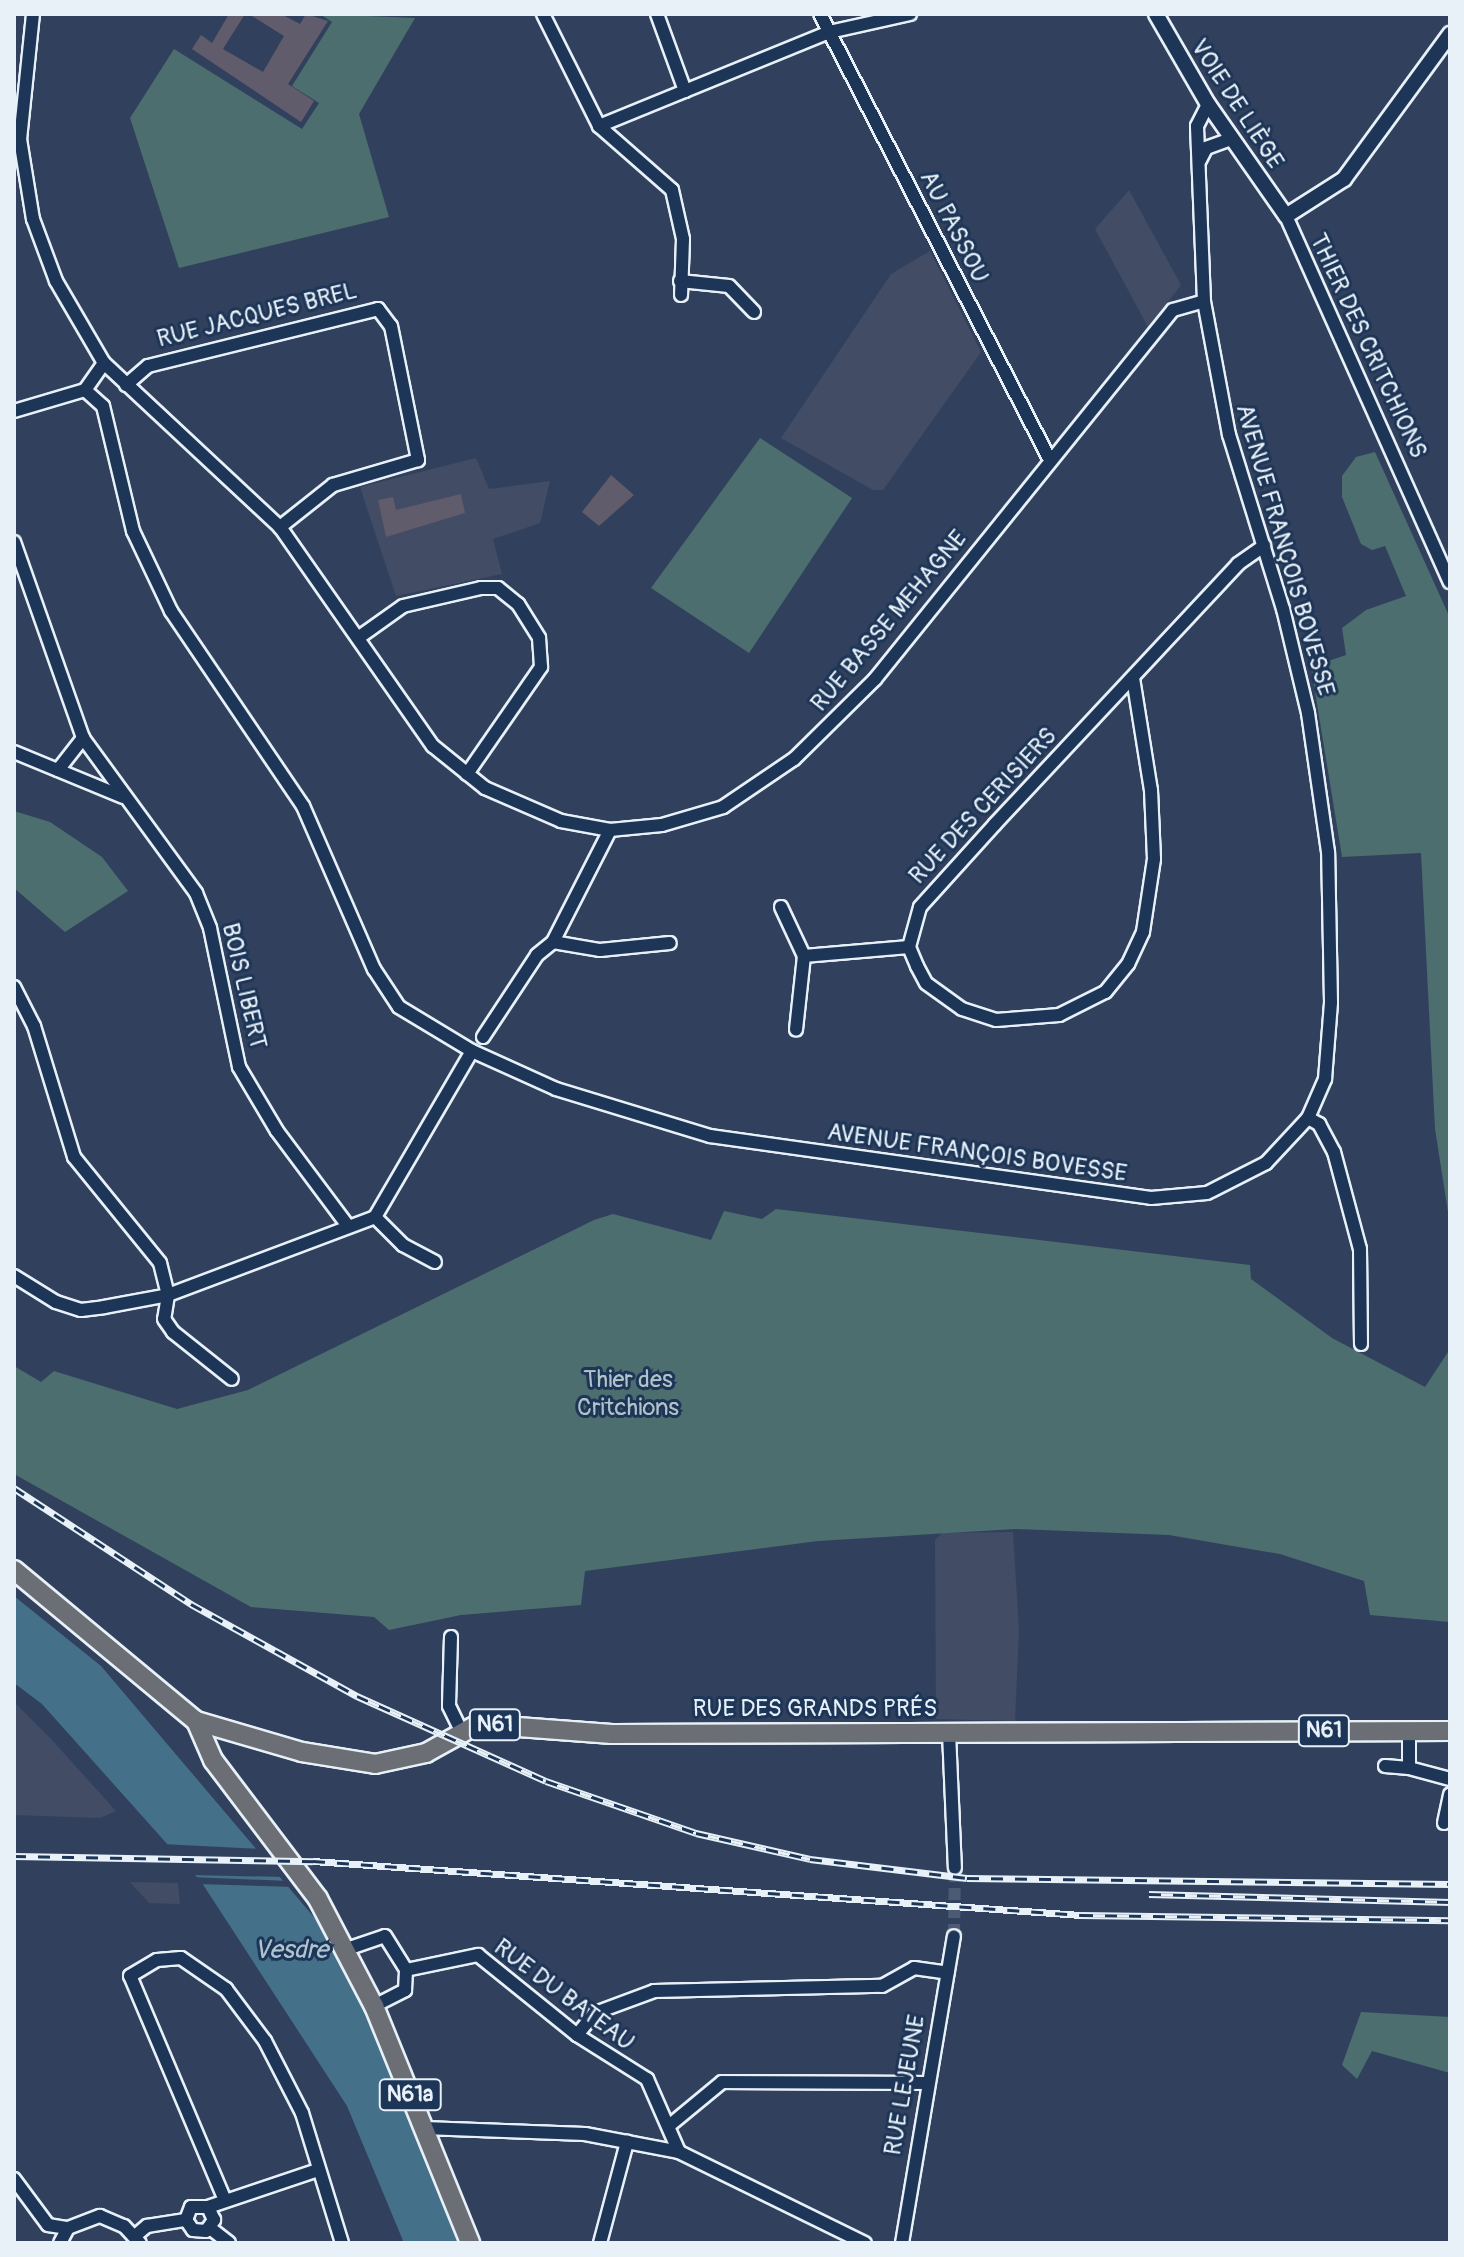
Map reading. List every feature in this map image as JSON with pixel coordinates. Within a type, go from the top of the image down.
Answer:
[{"type":"main road","name":"N61","points":[[14,1570],[196,1721]]},
{"type":"main road","name":"RUE DES GRANDS PRÉS","points":[[196,1721],[229,1733],[375,1764],[426,1753],[478,1724],[612,1734],[1450,1731]]},
{"type":"main road","points":[[196,1721],[213,1760]]},
{"type":"main road","points":[[213,1760],[217,1744],[229,1733]]},
{"type":"main road","name":"N61a","points":[[213,1760],[282,1848],[374,2006],[470,2243]]},
{"type":"street","name":"RUE BASSE MEHAGNE","points":[[33,14],[20,139],[33,219],[56,281],[104,363],[280,527],[433,746],[467,774],[521,808],[610,830],[662,825],[723,807],[794,759],[875,679],[1173,310],[1204,301]]},
{"type":"street","points":[[543,14],[599,126],[672,190],[683,239],[680,288],[729,286],[754,312]]},
{"type":"street","points":[[657,14],[685,91]]},
{"type":"street","name":"AU PASSOU","points":[[820,14],[1050,460]]},
{"type":"street","points":[[599,126],[829,32],[910,14]]},
{"type":"street","name":"VOIE DE LIÈGE","points":[[1156,14],[1208,104],[1286,216]]},
{"type":"street","points":[[1286,216],[1344,179],[1450,34]]},
{"type":"street","name":"AVENUE FRANÇOIS BOVESSE","points":[[85,390],[103,406],[133,531],[171,611],[303,806],[384,989],[399,1007],[472,1051],[556,1089],[710,1136],[1151,1198],[1192,1196],[1234,1183],[1266,1163],[1308,1118],[1325,1079],[1329,1045],[1328,852],[1308,713],[1264,546],[1219,395],[1204,301],[1197,126],[1208,104]]},
{"type":"street","points":[[1200,161],[1206,148],[1231,139]]},
{"type":"street","name":"THIER DES CRITCHIONS","points":[[1286,216],[1450,582]]},
{"type":"street","name":"RUE JACQUES BREL","points":[[126,385],[148,366],[378,309],[391,326],[418,460],[333,485],[280,527]]},
{"type":"street","points":[[14,411],[85,390],[104,363]]},
{"type":"street","name":"BOIS LIBERT","points":[[14,542],[83,738],[123,797],[196,893],[210,928],[239,1067],[277,1131],[348,1226]]},
{"type":"street","name":"RUE DES CERISIERS","points":[[909,947],[920,907],[1238,564],[1264,546]]},
{"type":"street","points":[[358,638],[403,606],[481,588],[498,588],[518,604],[539,638],[541,667],[467,774]]},
{"type":"street","points":[[804,956],[909,947],[926,983],[942,998],[996,1020],[1059,1015],[1105,992],[1133,953],[1152,896],[1151,790],[1133,678]]},
{"type":"street","points":[[58,770],[83,738]]},
{"type":"street","points":[[14,752],[123,797]]},
{"type":"street","points":[[483,1037],[537,955],[553,942],[610,830]]},
{"type":"street","points":[[781,907],[804,956],[796,1030]]},
{"type":"street","points":[[553,942],[600,950],[670,943]]},
{"type":"street","points":[[14,987],[34,1026],[74,1157],[160,1263],[168,1295],[164,1319],[173,1332],[232,1379]]},
{"type":"street","points":[[14,1276],[81,1310],[168,1295],[375,1217],[472,1051]]},
{"type":"street","points":[[1308,1118],[1319,1124],[1334,1152],[1360,1249],[1361,1344]]},
{"type":"street","points":[[375,1217],[403,1245],[435,1262]]},
{"type":"street","points":[[451,1637],[449,1706],[461,1731]]},
{"type":"street","points":[[1409,1731],[1409,1768]]},
{"type":"street","points":[[949,1733],[955,1868]]},
{"type":"street","points":[[1385,1766],[1409,1768],[1450,1779]]},
{"type":"street","points":[[1444,1823],[1450,1795]]},
{"type":"street","points":[[344,1950],[385,1936],[406,1970],[405,1990],[374,2006]]},
{"type":"street","name":"RUE LEJEUNE","points":[[902,2243],[926,2083],[954,1936]]},
{"type":"street","name":"RUE DU BATEAU","points":[[406,1970],[478,1955],[577,2035],[647,2079],[670,2125]]},
{"type":"street","points":[[224,2198],[130,1976],[157,1960],[181,1958],[226,1989],[265,2041],[302,2113],[342,2243]]},
{"type":"street","points":[[577,2035],[595,2013],[654,1991],[882,1986],[914,1968],[948,1973]]},
{"type":"street","points":[[679,2152],[670,2125],[722,2082],[926,2083]]},
{"type":"street","points":[[424,2128],[448,2124],[627,2142],[679,2152],[865,2243]]},
{"type":"street","points":[[600,2243],[627,2142]]},
{"type":"street","points":[[186,2220],[191,2207],[208,2207],[224,2198],[318,2170]]},
{"type":"street","points":[[14,2179],[48,2225],[68,2228],[100,2216],[137,2239],[147,2226],[186,2220]]},
{"type":"street","points":[[208,2207],[210,2228],[229,2243]]},
{"type":"street","points":[[186,2220],[197,2232],[210,2228]]},
{"type":"street","points":[[60,2243],[68,2228]]},
{"type":"shaded area","points":[[1129,190],[1181,285],[1148,327],[1095,229]]},
{"type":"shaded area","points":[[930,251],[981,352],[883,490],[873,490],[781,438],[891,274]]},
{"type":"shaded area","points":[[476,458],[489,489],[550,481],[540,523],[493,539],[502,574],[396,596],[360,487]]},
{"type":"shaded area","points":[[1013,1532],[1019,1630],[1015,1721],[936,1719],[935,1540],[942,1533]]},
{"type":"shaded area","points":[[14,1702],[116,1811],[100,1818],[14,1815]]},
{"type":"shaded area","points":[[130,1882],[178,1883],[180,1904],[149,1903]]},
{"type":"green space","points":[[320,14],[415,18],[359,114],[389,217],[179,268],[130,118],[174,49],[302,129],[319,103],[292,86],[332,22]]},
{"type":"green space","points":[[760,438],[852,498],[749,653],[651,588]]},
{"type":"green space","points":[[1375,452],[1450,618],[1450,1225],[1435,1129],[1421,853],[1342,857],[1311,667],[1346,655],[1342,628],[1366,610],[1406,596],[1385,546],[1372,550],[1361,544],[1342,497],[1342,476],[1356,457]]},
{"type":"green space","points":[[14,811],[50,822],[102,857],[128,891],[65,932],[14,888]]},
{"type":"green space","name":"Thier des Critchions","points":[[776,1209],[1250,1265],[1251,1279],[1332,1338],[1425,1387],[1450,1349],[1450,1622],[1370,1615],[1364,1581],[1280,1554],[1169,1535],[1015,1529],[818,1541],[585,1571],[581,1605],[461,1615],[389,1630],[374,1617],[251,1607],[14,1474],[14,1366],[41,1382],[54,1371],[177,1409],[248,1390],[594,1220],[613,1214],[711,1240],[724,1211],[762,1219]]},
{"type":"green space","points":[[1361,2012],[1450,2017],[1450,2073],[1372,2051],[1357,2079],[1342,2065]]},
{"type":"water","name":"Vesdre","points":[[14,1596],[101,1666],[318,1922],[373,2027],[458,2243],[404,2243],[347,2106],[202,1883],[42,1704],[14,1683]]},
{"type":"pier","points":[[162,1844],[263,1849],[286,1877],[189,1875]]},
{"type":"pier","points":[[191,1877],[289,1881],[294,1887],[197,1884]]},
{"type":"building","points":[[229,14],[245,14],[223,49],[263,72],[284,36],[249,14],[281,14],[300,24],[306,14],[328,21],[288,84],[314,101],[301,122],[192,49],[201,35],[212,43]]},
{"type":"building","points":[[611,475],[634,495],[599,526],[582,512]]},
{"type":"building","points":[[461,494],[465,513],[386,537],[378,500],[393,497],[396,510]]},
{"type":"tunnel","points":[[954,1936],[955,1868]]},
{"type":"railway","points":[[14,1488],[191,1604],[357,1696],[546,1781],[696,1833],[810,1859],[967,1878],[1450,1884]]},
{"type":"railway","points":[[14,1856],[313,1861],[1081,1915],[1450,1920]]},
{"type":"railway","points":[[1149,1894],[1450,1902]]}]
